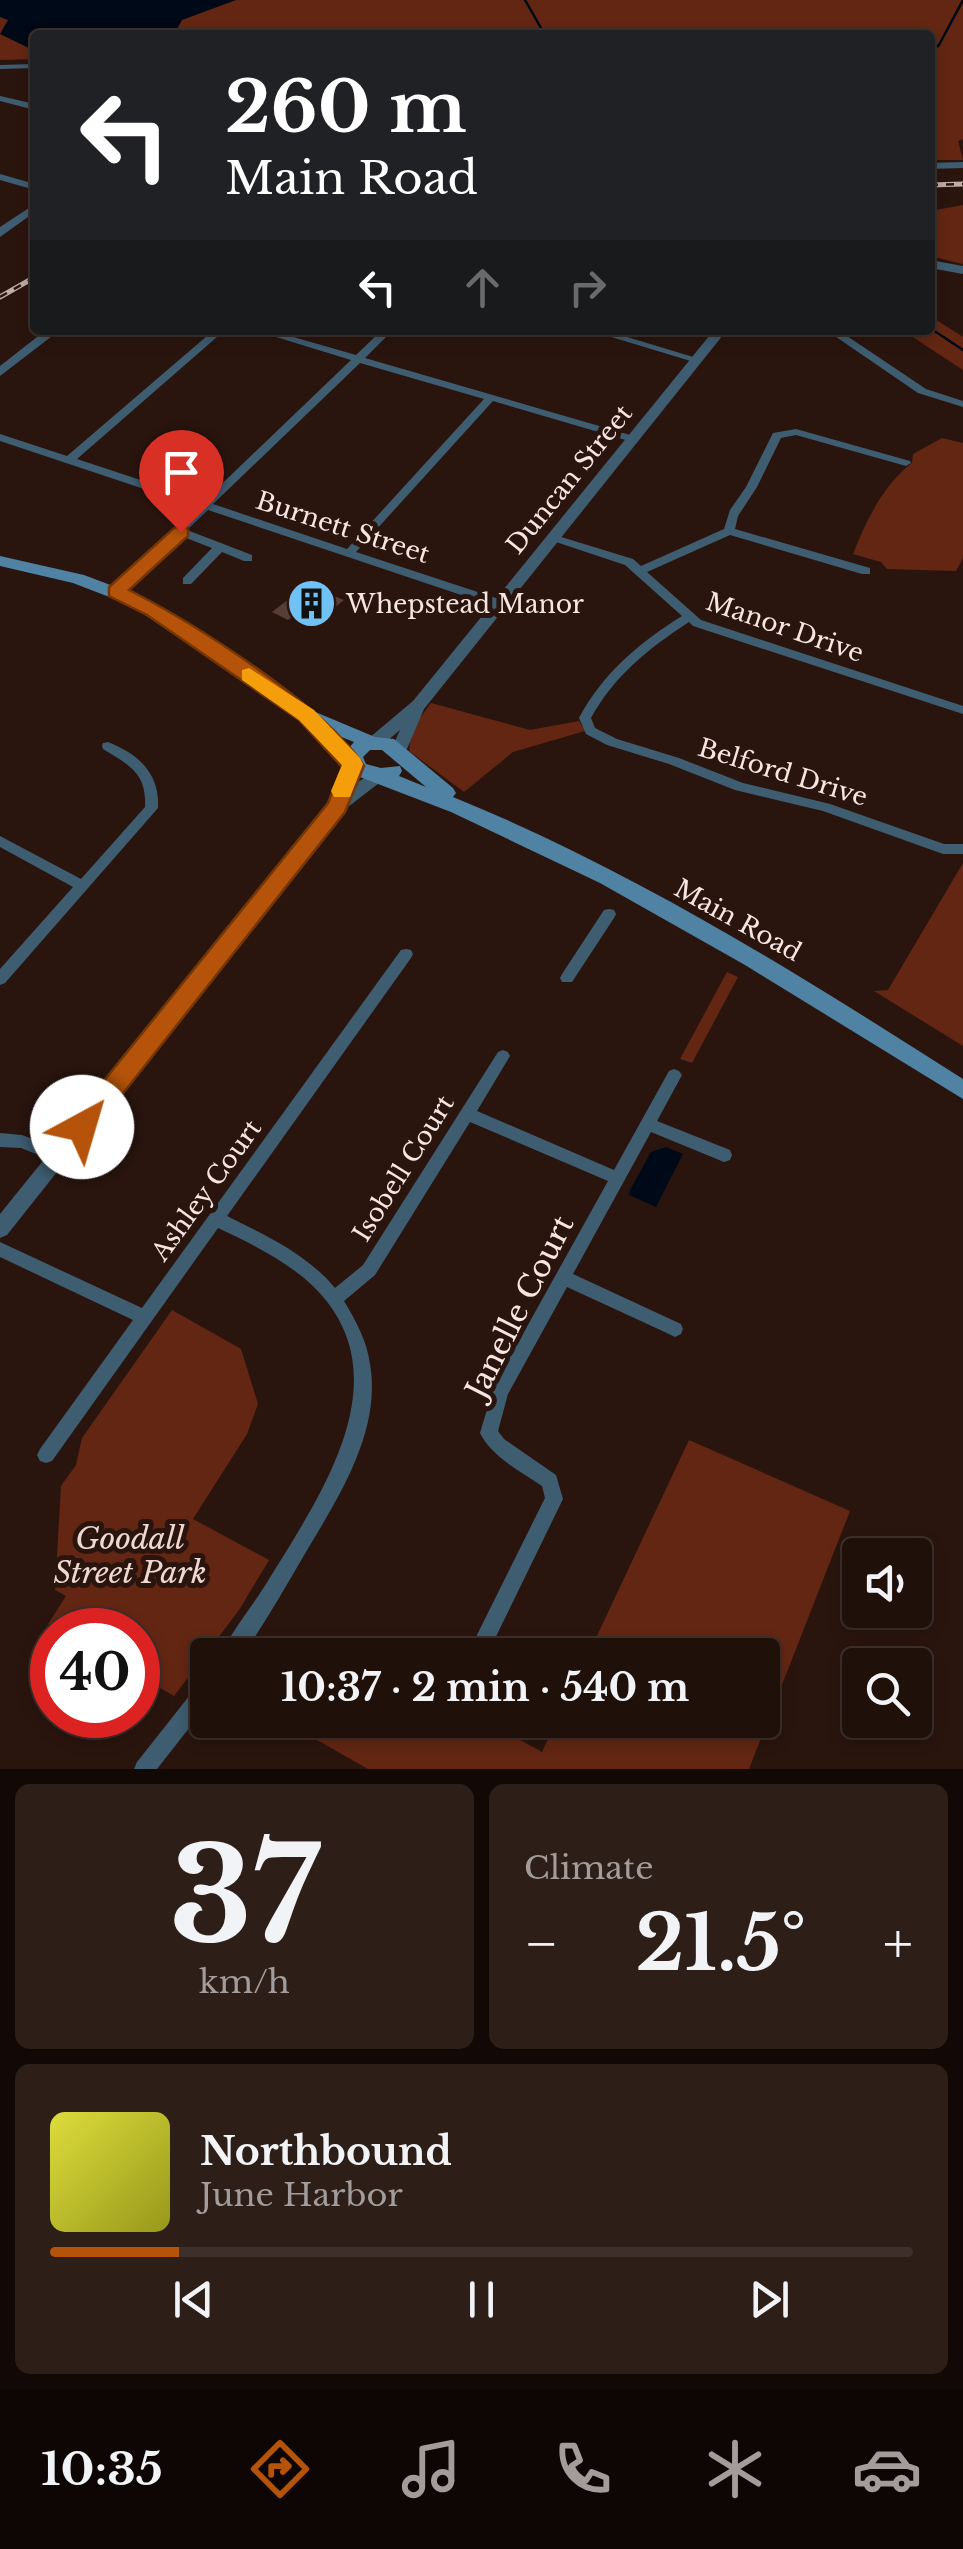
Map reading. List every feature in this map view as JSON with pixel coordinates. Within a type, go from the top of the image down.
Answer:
[{"type":"main road","points":[[0,562],[116,592],[154,611],[307,715],[374,743],[388,744],[399,754],[396,768],[379,776],[363,774],[307,715]]},
{"type":"main road","points":[[353,765],[358,749],[374,743]]},
{"type":"main road","name":"Main Road","points":[[399,754],[417,772],[476,814]]},
{"type":"main road","name":"Main Road","points":[[379,776],[476,814],[736,946],[963,1090]]},
{"type":"street","points":[[0,66],[30,66]]},
{"type":"street","points":[[0,98],[30,106]]},
{"type":"street","points":[[935,166],[963,166]]},
{"type":"street","points":[[17,182],[30,172]]},
{"type":"street","points":[[0,177],[30,185]]},
{"type":"street","points":[[0,232],[30,211]]},
{"type":"street","points":[[935,265],[963,270]]},
{"type":"street","points":[[0,372],[48,335]]},
{"type":"street","points":[[70,460],[214,335]]},
{"type":"street","points":[[276,335],[633,439]]},
{"type":"street","points":[[116,592],[383,335]]},
{"type":"street","points":[[610,335],[698,360]]},
{"type":"street","name":"Duncan Street","points":[[374,743],[419,706],[717,335]]},
{"type":"street","points":[[839,335],[922,391],[963,404]]},
{"type":"street","points":[[348,553],[491,397]]},
{"type":"street","points":[[729,531],[732,512],[755,481],[760,461],[777,434],[796,432],[906,464]]},
{"type":"street","name":"Burnett Street","points":[[0,438],[501,604]]},
{"type":"street","points":[[642,570],[729,531],[866,571]]},
{"type":"street","points":[[181,532],[248,558]]},
{"type":"street","name":"Manor Drive","points":[[554,538],[629,562],[642,570],[687,618],[963,710]]},
{"type":"street","points":[[188,581],[220,547]]},
{"type":"street","points":[[590,730],[585,718],[590,706],[627,661],[687,618]]},
{"type":"street","name":"Duncan Street","points":[[399,754],[419,706]]},
{"type":"street","name":"Belford Drive","points":[[590,730],[597,737],[674,760],[740,788],[825,807],[943,849],[963,849]]},
{"type":"street","points":[[0,980],[151,808],[154,789],[146,770],[108,746]]},
{"type":"street","points":[[338,806],[353,765]]},
{"type":"street","points":[[0,1229],[338,806],[379,776]]},
{"type":"street","points":[[0,841],[84,886]]},
{"type":"street","points":[[567,978],[609,914]]},
{"type":"street","name":"Ashley Court","points":[[46,1455],[406,954]]},
{"type":"street","name":"Isobell Court","points":[[334,1299],[369,1270],[503,1056]]},
{"type":"street","name":"Janelle Court","points":[[486,1638],[554,1499],[550,1482],[498,1445],[490,1433],[500,1392],[674,1074]]},
{"type":"street","points":[[467,1114],[617,1178]]},
{"type":"street","points":[[647,1124],[724,1155]]},
{"type":"street","points":[[0,1140],[22,1142],[58,1156]]},
{"type":"street","points":[[216,1220],[267,1244],[334,1299],[356,1342],[362,1370],[364,1405],[353,1448],[334,1489],[242,1638]]},
{"type":"street","points":[[0,1249],[146,1318]]},
{"type":"street","points":[[563,1277],[676,1329]]},
{"type":"street","points":[[144,1769],[190,1711]]},
{"type":"green space","points":[[0,0],[963,0],[963,139],[958,141],[963,160],[935,160],[935,30],[30,30],[30,59],[0,60]]},
{"type":"green space","points":[[963,205],[963,264],[935,257],[935,210]]},
{"type":"green space","points":[[935,319],[963,337],[963,370],[910,335],[935,335]]},
{"type":"green space","points":[[942,438],[963,443],[963,558],[956,571],[887,569],[881,562],[853,554],[876,504],[912,463],[913,454]]},
{"type":"green space","points":[[431,703],[530,730],[579,721],[585,731],[513,752],[464,792],[409,751],[412,729]]},
{"type":"green space","points":[[963,863],[963,1046],[874,991],[888,990]]},
{"type":"green space","points":[[727,972],[738,977],[692,1063],[680,1059]]},
{"type":"green space","name":"Goodall Street Park","points":[[172,1310],[241,1349],[258,1404],[247,1434],[193,1519],[269,1560],[218,1638],[190,1638],[190,1675],[174,1696],[160,1688],[160,1608],[58,1608],[66,1596],[55,1590],[61,1486],[76,1465],[82,1438]]},
{"type":"green space","points":[[689,1440],[850,1511],[780,1690],[780,1638],[596,1638]]},
{"type":"green space","points":[[314,1738],[517,1738],[542,1752],[549,1738],[761,1738],[749,1769],[368,1769]]},
{"type":"water","points":[[0,0],[236,0],[182,20],[177,30],[30,30],[30,49],[0,34],[8,20],[0,17]]},
{"type":"water","points":[[666,1147],[683,1154],[656,1207],[629,1195],[651,1152]]},
{"type":"building","name":"Whepstead Manor","points":[[307,585],[344,600],[323,617],[304,607],[288,620],[272,612]]},
{"type":"waterway","points":[[525,0],[542,30]]},
{"type":"waterway","points":[[935,48],[963,0]]},
{"type":"waterway","points":[[935,331],[963,350]]},
{"type":"railway","points":[[935,185],[963,184]]},
{"type":"railway","points":[[0,297],[30,280]]},
{"type":"slow traffic","points":[[249,675],[307,715],[353,764],[342,791]]},
{"type":"place","name":"Whepstead Manor","points":[[311,604]]},
{"type":"route","points":[[82,1127],[338,806],[354,766],[307,715],[154,611],[116,592],[181,532]]}]
